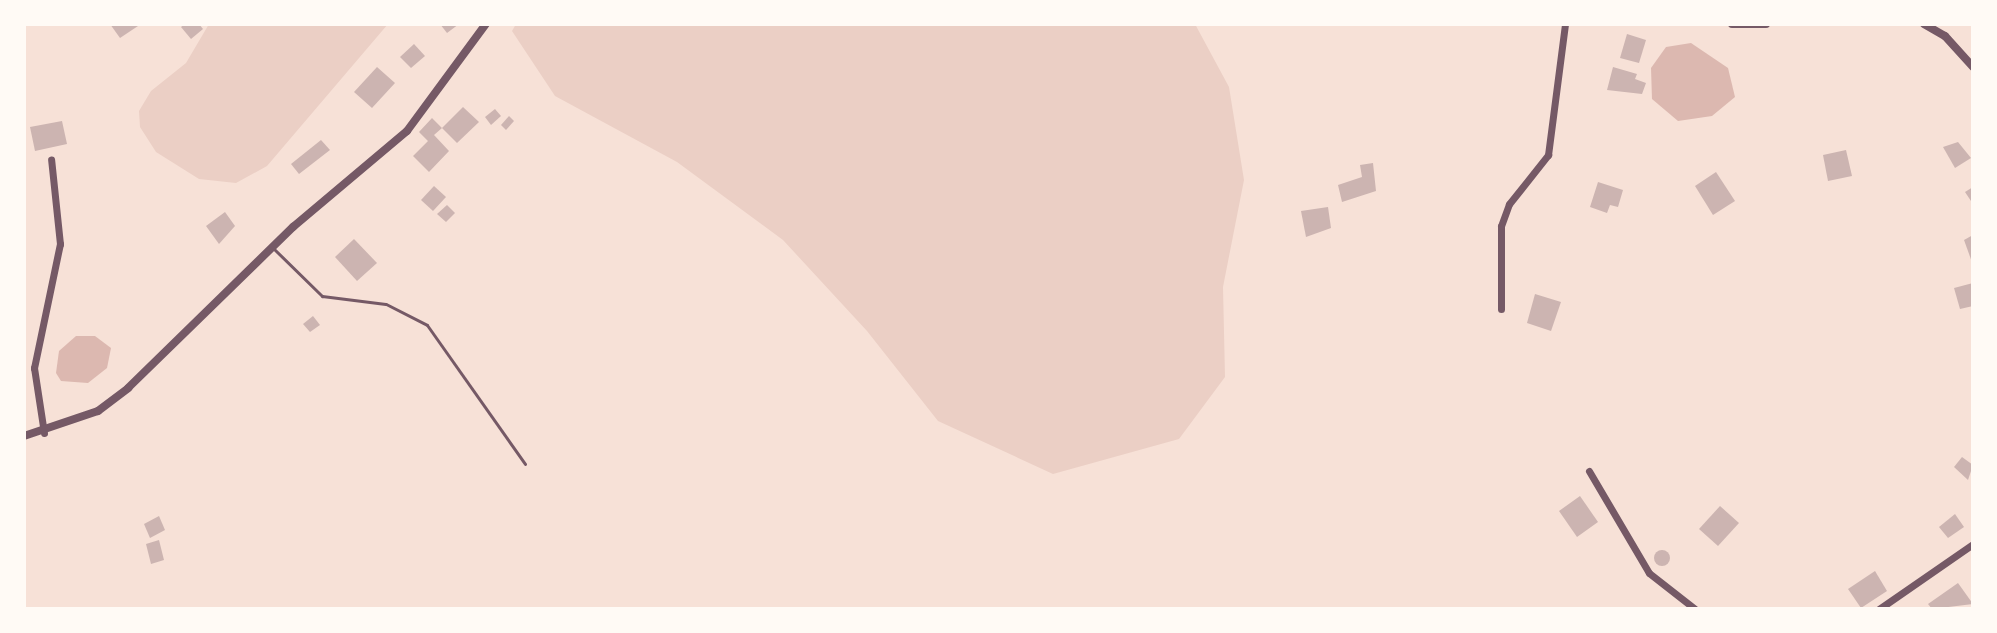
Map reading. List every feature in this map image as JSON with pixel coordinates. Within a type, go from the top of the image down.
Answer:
[{"type":"street","points":[[24,436],[44,433],[98,411],[128,388],[273,248],[407,131],[486,24]]},
{"type":"street","points":[[1501,309],[1501,226],[1509,204],[1548,155],[1565,24]]},
{"type":"street","points":[[1732,24],[1766,24]]},
{"type":"street","points":[[1924,24],[1945,36],[1973,67]]},
{"type":"street","points":[[44,433],[34,368],[60,244],[51,159]]},
{"type":"street","points":[[1589,471],[1649,573],[1695,609]]},
{"type":"street","points":[[1879,609],[1973,544]]},
{"type":"lane","points":[[273,248],[322,296],[386,304],[427,325],[525,464]]},
{"type":"shaded area","points":[[209,24],[388,24],[267,166],[236,183],[199,179],[156,152],[140,127],[139,111],[151,91],[186,63]]},
{"type":"shaded area","points":[[516,24],[1195,24],[1229,87],[1244,180],[1223,287],[1225,377],[1179,439],[1053,474],[938,421],[867,331],[783,240],[677,162],[555,96],[512,31]]},
{"type":"shaded area","points":[[1691,43],[1728,68],[1735,97],[1712,116],[1678,121],[1652,99],[1651,68],[1666,47]]},
{"type":"shaded area","points":[[76,336],[95,336],[111,348],[107,368],[88,383],[61,381],[56,373],[59,351]]},
{"type":"building","points":[[110,24],[141,24],[120,38]]},
{"type":"building","points":[[199,24],[203,29],[191,39],[181,27]]},
{"type":"building","points":[[440,24],[459,24],[447,33]]},
{"type":"building","points":[[1627,34],[1646,40],[1639,63],[1620,58]]},
{"type":"building","points":[[414,44],[425,56],[411,68],[400,57]]},
{"type":"building","points":[[377,67],[395,83],[372,108],[354,92]]},
{"type":"building","points":[[1613,67],[1637,74],[1635,79],[1646,83],[1642,94],[1607,90]]},
{"type":"building","points":[[463,107],[479,122],[457,143],[442,128]]},
{"type":"building","points":[[495,109],[501,116],[491,125],[485,117]]},
{"type":"building","points":[[509,116],[514,121],[506,130],[501,125]]},
{"type":"building","points":[[432,118],[442,128],[434,135],[449,151],[429,172],[413,156],[428,141],[419,132]]},
{"type":"building","points":[[62,121],[67,144],[35,151],[30,127]]},
{"type":"building","points":[[321,140],[330,150],[299,174],[291,164]]},
{"type":"building","points":[[1958,142],[1971,158],[1955,168],[1943,147]]},
{"type":"building","points":[[1846,150],[1852,176],[1828,181],[1823,155]]},
{"type":"building","points":[[1373,163],[1376,191],[1342,202],[1338,185],[1362,177],[1360,165]]},
{"type":"building","points":[[1716,172],[1735,201],[1713,215],[1695,186]]},
{"type":"building","points":[[1598,182],[1623,190],[1618,207],[1610,205],[1607,213],[1590,207]]},
{"type":"building","points":[[434,186],[446,197],[433,211],[421,200]]},
{"type":"building","points":[[1973,187],[1973,204],[1965,192]]},
{"type":"building","points":[[447,205],[455,213],[446,222],[437,214]]},
{"type":"building","points":[[1328,207],[1331,228],[1306,237],[1301,211]]},
{"type":"building","points":[[225,212],[235,226],[219,244],[206,226]]},
{"type":"building","points":[[1973,235],[1973,265],[1964,240]]},
{"type":"building","points":[[354,239],[377,263],[357,281],[335,257]]},
{"type":"building","points":[[1973,283],[1973,306],[1960,309],[1954,288]]},
{"type":"building","points":[[1535,294],[1561,302],[1551,331],[1527,323]]},
{"type":"building","points":[[313,316],[320,325],[310,332],[303,324]]},
{"type":"building","points":[[1962,457],[1973,465],[1968,480],[1954,467]]},
{"type":"building","points":[[1580,496],[1598,522],[1577,537],[1559,511]]},
{"type":"building","points":[[1720,506],[1739,523],[1718,546],[1699,529]]},
{"type":"building","points":[[1955,514],[1964,527],[1948,538],[1939,527]]},
{"type":"building","points":[[159,516],[165,530],[150,538],[144,524]]},
{"type":"building","points":[[159,540],[164,560],[151,564],[146,544]]},
{"type":"building","points":[[1659,550],[1665,550],[1670,558],[1668,564],[1659,566],[1654,561],[1654,555]]},
{"type":"building","points":[[1875,571],[1887,591],[1861,608],[1848,589]]},
{"type":"building","points":[[1958,583],[1973,604],[1932,609],[1928,604]]}]
